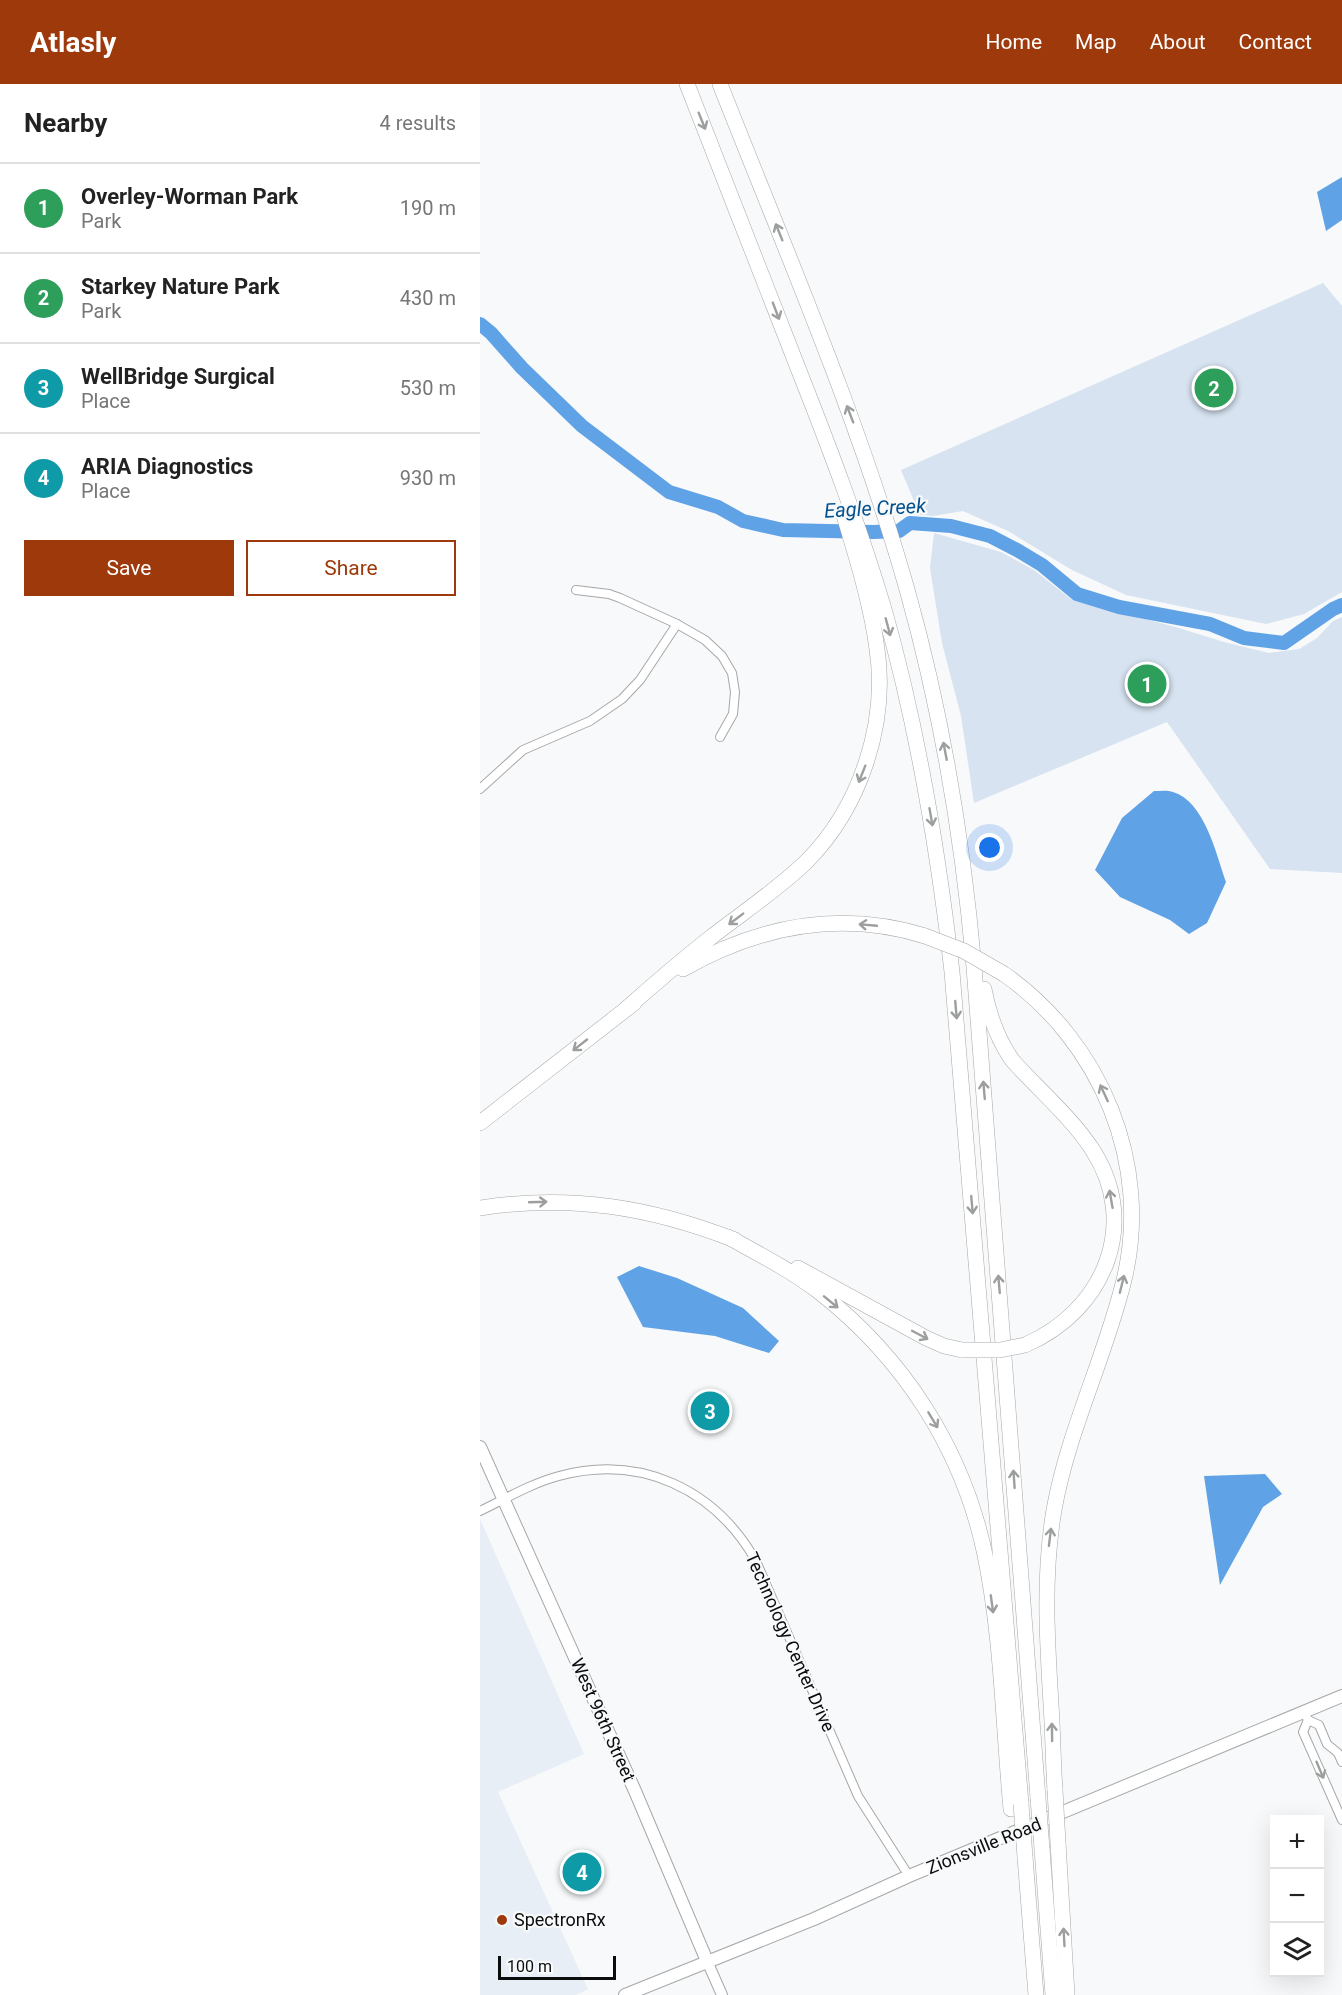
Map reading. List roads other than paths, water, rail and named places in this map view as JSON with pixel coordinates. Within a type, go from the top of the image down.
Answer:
[{"type":"highway","points":[[687,84],[815,411],[866,570],[893,643],[916,741],[936,844],[960,1056],[1030,1995]]},
{"type":"highway","points":[[720,84],[836,379],[869,469],[902,571],[940,726],[959,835],[969,912],[1053,1995]]},
{"type":"highway","points":[[480,1123],[626,1009],[673,968],[797,869],[823,842],[848,804],[867,759],[875,727],[879,694],[877,649],[866,570]]},
{"type":"highway","points":[[480,1208],[542,1202],[608,1205],[671,1217],[778,1257],[926,1338],[944,1346],[962,1350],[1000,1350],[1025,1345],[1049,1334],[1069,1319],[1098,1284],[1112,1244],[1112,1204],[1107,1180],[1091,1148],[1012,1060],[996,1033],[987,1007],[969,912]]},
{"type":"highway","points":[[626,1009],[696,962],[732,944],[766,933],[804,926],[855,924],[883,926],[925,936],[964,951],[1004,974],[1051,1013],[1090,1065],[1106,1097],[1118,1129],[1127,1168],[1131,1204],[1130,1242],[1123,1281],[1064,1467],[1052,1528],[1047,1574],[1055,1790],[1067,1995]]},
{"type":"highway","points":[[728,1237],[817,1291],[861,1328],[917,1395],[947,1446],[968,1495],[985,1556],[999,1652],[1016,1807]]},
{"type":"highway","points":[[1020,1859],[1036,1995]]},
{"type":"main road","name":"West 96th Street","points":[[480,1447],[635,1791],[706,1962]]},
{"type":"main road","name":"Zionsville Road","points":[[625,1995],[814,1919],[909,1876],[1306,1716],[1342,1696]]},
{"type":"street","points":[[576,590],[609,594],[677,624],[705,640],[722,656],[732,673],[735,692],[733,714],[720,737]]},
{"type":"street","points":[[480,789],[523,750],[590,721],[622,699],[640,680],[677,624]]},
{"type":"street","name":"Technology Center Drive","points":[[480,1511],[557,1476],[588,1470],[625,1470],[658,1477],[677,1484],[702,1499],[740,1534],[756,1561],[858,1796],[909,1876]]},
{"type":"street","points":[[1342,1762],[1338,1754],[1327,1744],[1319,1725],[1306,1716],[1304,1732],[1342,1820]]},
{"type":"street","name":"West 96th Street","points":[[706,1962],[722,1995]]},
{"type":"water","points":[[1342,177],[1342,220],[1326,231],[1317,192]]},
{"type":"water","points":[[1154,791],[1173,792],[1193,806],[1208,830],[1226,882],[1207,923],[1189,934],[1170,920],[1120,897],[1095,870],[1122,818]]},
{"type":"water","points":[[639,1266],[677,1278],[743,1308],[779,1341],[769,1353],[715,1336],[643,1327],[617,1277]]},
{"type":"water","points":[[1265,1474],[1282,1494],[1263,1507],[1220,1585],[1204,1476]]},
{"type":"waterway","name":"Eagle Creek","points":[[480,324],[582,426],[669,492],[718,507],[743,521],[783,530],[873,532],[899,531],[910,523],[951,526],[990,536],[1017,550],[1042,565],[1077,594],[1119,607],[1210,624],[1244,638],[1284,643],[1342,605]]},
{"type":"place","name":"Starkey Nature Park","points":[[1214,388]]},
{"type":"place","name":"Overley-Worman Park","points":[[1147,684]]},
{"type":"place","name":"WellBridge Surgical","points":[[710,1411]]},
{"type":"place","name":"ARIA Diagnostics","points":[[582,1872]]},
{"type":"place","name":"SpectronRx","points":[[502,1920]]}]
